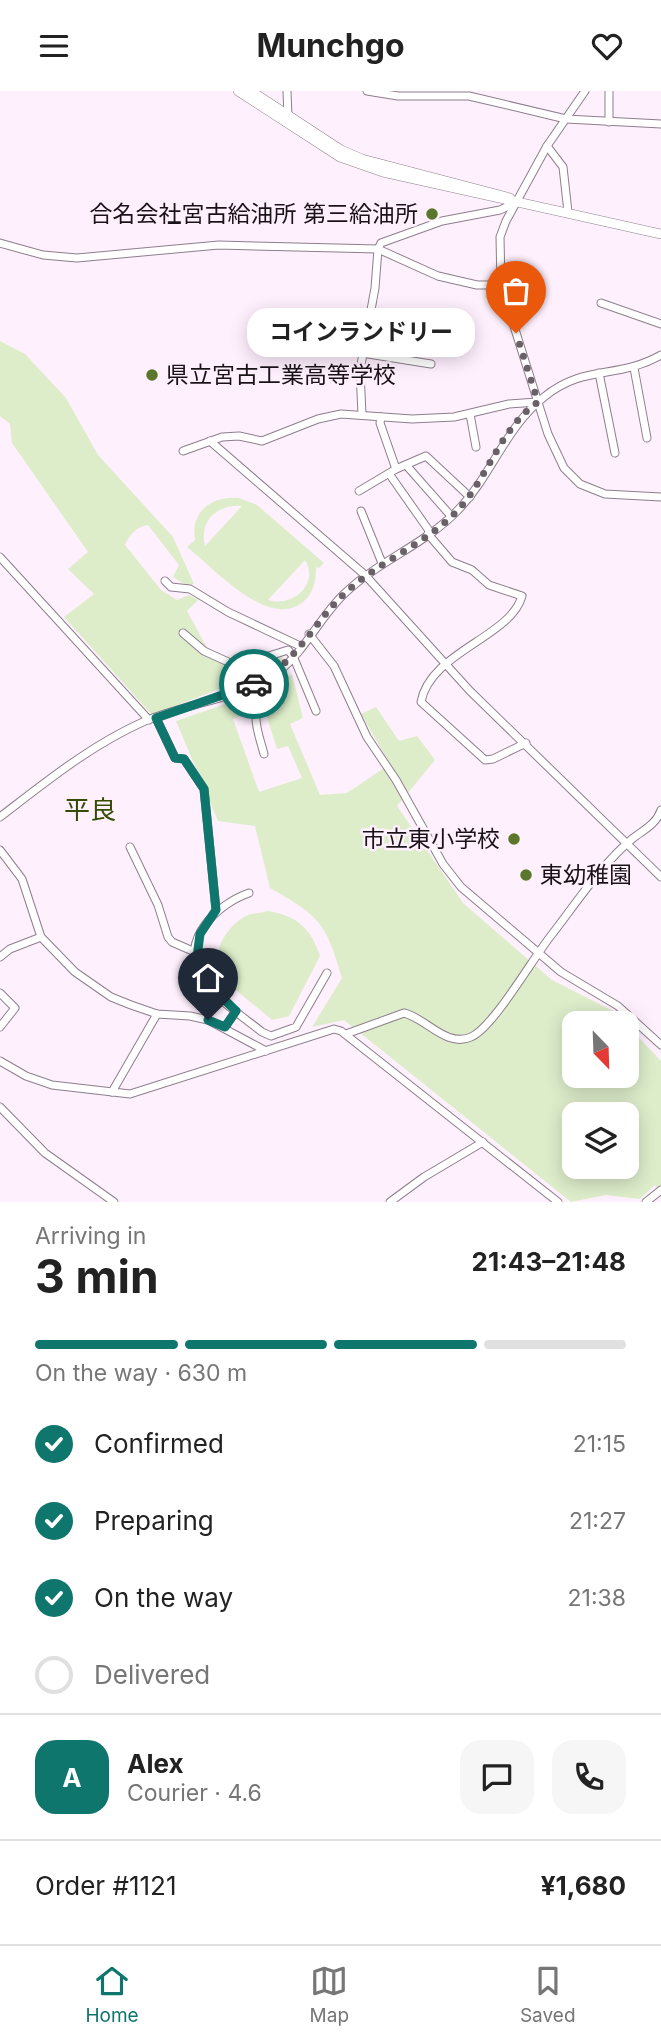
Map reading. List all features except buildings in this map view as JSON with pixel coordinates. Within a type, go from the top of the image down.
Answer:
[{"type":"main road","points":[[238,91],[288,121],[362,159],[499,193],[518,201],[661,234]]},
{"type":"main road","points":[[251,91],[288,121]]},
{"type":"street","points":[[287,91],[288,121]]},
{"type":"street","points":[[367,91],[398,96],[469,96],[566,119],[661,121]]},
{"type":"street","points":[[585,91],[547,146],[500,237],[501,285],[556,455],[573,478],[587,488],[605,494],[661,497]]},
{"type":"street","points":[[609,91],[609,122]]},
{"type":"street","points":[[547,146],[563,167],[568,212]]},
{"type":"street","points":[[362,415],[359,381],[375,288],[377,249],[382,243],[442,221],[500,210],[518,201]]},
{"type":"street","points":[[0,243],[43,255],[77,258],[219,245],[377,249],[439,276],[477,285],[501,285]]},
{"type":"street","points":[[601,303],[661,324]]},
{"type":"street","points":[[362,353],[431,364]]},
{"type":"street","points":[[0,817],[100,743],[152,719],[232,693],[278,672],[343,595],[365,575],[451,516],[470,496],[504,441],[538,402],[575,377],[634,368],[661,355]]},
{"type":"street","points":[[634,368],[647,438]]},
{"type":"street","points":[[599,373],[615,453]]},
{"type":"street","points":[[183,451],[210,440],[239,436],[262,441],[318,419],[341,414],[426,419],[470,414],[509,404],[538,402]]},
{"type":"street","points":[[470,414],[476,447]]},
{"type":"street","points":[[381,417],[396,469]]},
{"type":"street","points":[[210,440],[365,575],[447,665],[661,877]]},
{"type":"street","points":[[359,492],[396,469],[426,456],[470,496]]},
{"type":"street","points":[[406,465],[451,516]]},
{"type":"street","points":[[390,475],[452,562],[472,570],[488,585],[522,596],[508,618],[447,665],[423,694],[421,702],[485,760],[526,743]]},
{"type":"street","points":[[361,511],[382,563]]},
{"type":"street","points":[[0,557],[152,719],[175,758],[184,759],[204,789],[216,910]]},
{"type":"street","points":[[164,581],[171,587],[197,592],[228,613],[300,646]]},
{"type":"street","points":[[183,633],[204,651],[237,666],[283,650],[293,656],[316,711]]},
{"type":"street","points":[[309,634],[334,666],[367,737],[452,876],[484,910],[537,953],[561,972],[618,1006],[661,1045]]},
{"type":"street","points":[[264,754],[256,713],[277,685],[278,672]]},
{"type":"street","points":[[346,1034],[404,1013],[452,1038],[470,1038],[497,1012],[537,953],[626,844],[658,819],[661,810]]},
{"type":"street","points":[[130,847],[158,905],[168,937],[172,942],[195,951]]},
{"type":"street","points":[[0,850],[22,879],[41,937],[75,972],[111,997],[157,1014],[190,1016],[225,1027],[266,1051]]},
{"type":"street","points":[[249,893],[216,910],[200,934],[195,951],[196,965],[201,977],[236,1011],[267,1035],[281,1034],[296,1027],[327,974]]},
{"type":"street","points":[[0,957],[10,949],[41,937]]},
{"type":"street","points":[[0,993],[15,1008],[0,1027]]},
{"type":"street","points":[[225,1027],[236,1011]]},
{"type":"street","points":[[112,1092],[157,1014]]},
{"type":"street","points":[[0,1061],[39,1082],[112,1092],[141,1092],[334,1029],[346,1034],[558,1202]]},
{"type":"street","points":[[281,1034],[283,1045]]},
{"type":"street","points":[[0,1107],[45,1153],[114,1202]]},
{"type":"street","points":[[390,1202],[424,1177],[484,1142]]},
{"type":"street","points":[[646,1202],[661,1191]]},
{"type":"green space","points":[[0,341],[25,354],[66,398],[98,455],[173,537],[194,584],[186,585],[173,577],[179,565],[148,525],[134,532],[125,545],[161,590],[177,600],[189,595],[198,600],[187,611],[206,646],[231,670],[283,656],[279,666],[152,715],[64,617],[94,594],[68,569],[88,552],[12,443],[10,424],[0,416]]},
{"type":"green space","points":[[229,498],[239,498],[257,505],[324,563],[319,568],[316,567],[314,586],[303,602],[289,609],[274,608],[258,602],[226,581],[187,547],[195,540],[196,521],[205,507]],"holes":[[[241,507],[205,546],[205,529],[211,516],[224,508]],[[305,560],[309,577],[301,592],[286,600],[268,600]]]},
{"type":"green space","points":[[292,674],[303,718],[290,724],[320,795],[347,793],[390,764],[361,714],[376,707],[399,741],[417,736],[435,760],[397,806],[463,903],[552,980],[613,1011],[562,1011],[562,1089],[639,1089],[639,1038],[661,1061],[661,1194],[655,1185],[640,1199],[606,1195],[571,1202],[344,1020],[312,1027],[342,978],[331,944],[310,914],[270,888],[255,826],[218,821],[176,721],[260,692],[252,711],[233,719],[259,792],[302,778],[288,746],[277,749],[265,711],[282,693],[284,679]]},
{"type":"green space","points":[[268,911],[287,916],[302,925],[312,938],[320,956],[289,1016],[272,1020],[229,983],[220,971],[218,963],[220,947],[227,932],[248,915]]},
{"type":"way so far","points":[[254,684],[278,672],[343,595],[365,575],[440,525],[471,495],[504,441],[538,402],[516,333]]},
{"type":"place","name":"合名会社宮古給油所 第三給油所","points":[[432,214]]},
{"type":"place","name":"コインランドリー","points":[[516,333]]},
{"type":"place","name":"県立宮古工業高等学校","points":[[152,375]]},
{"type":"place","name":"市立東小学校","points":[[514,839]]},
{"type":"place","name":"東幼稚園","points":[[526,875]]},
{"type":"district","name":"平良","points":[[90,810]]},
{"type":"route","points":[[208,1020],[225,1027],[236,1011],[205,981],[196,965],[195,951],[200,934],[216,910],[204,789],[184,759],[175,758],[156,718],[254,684]]}]
